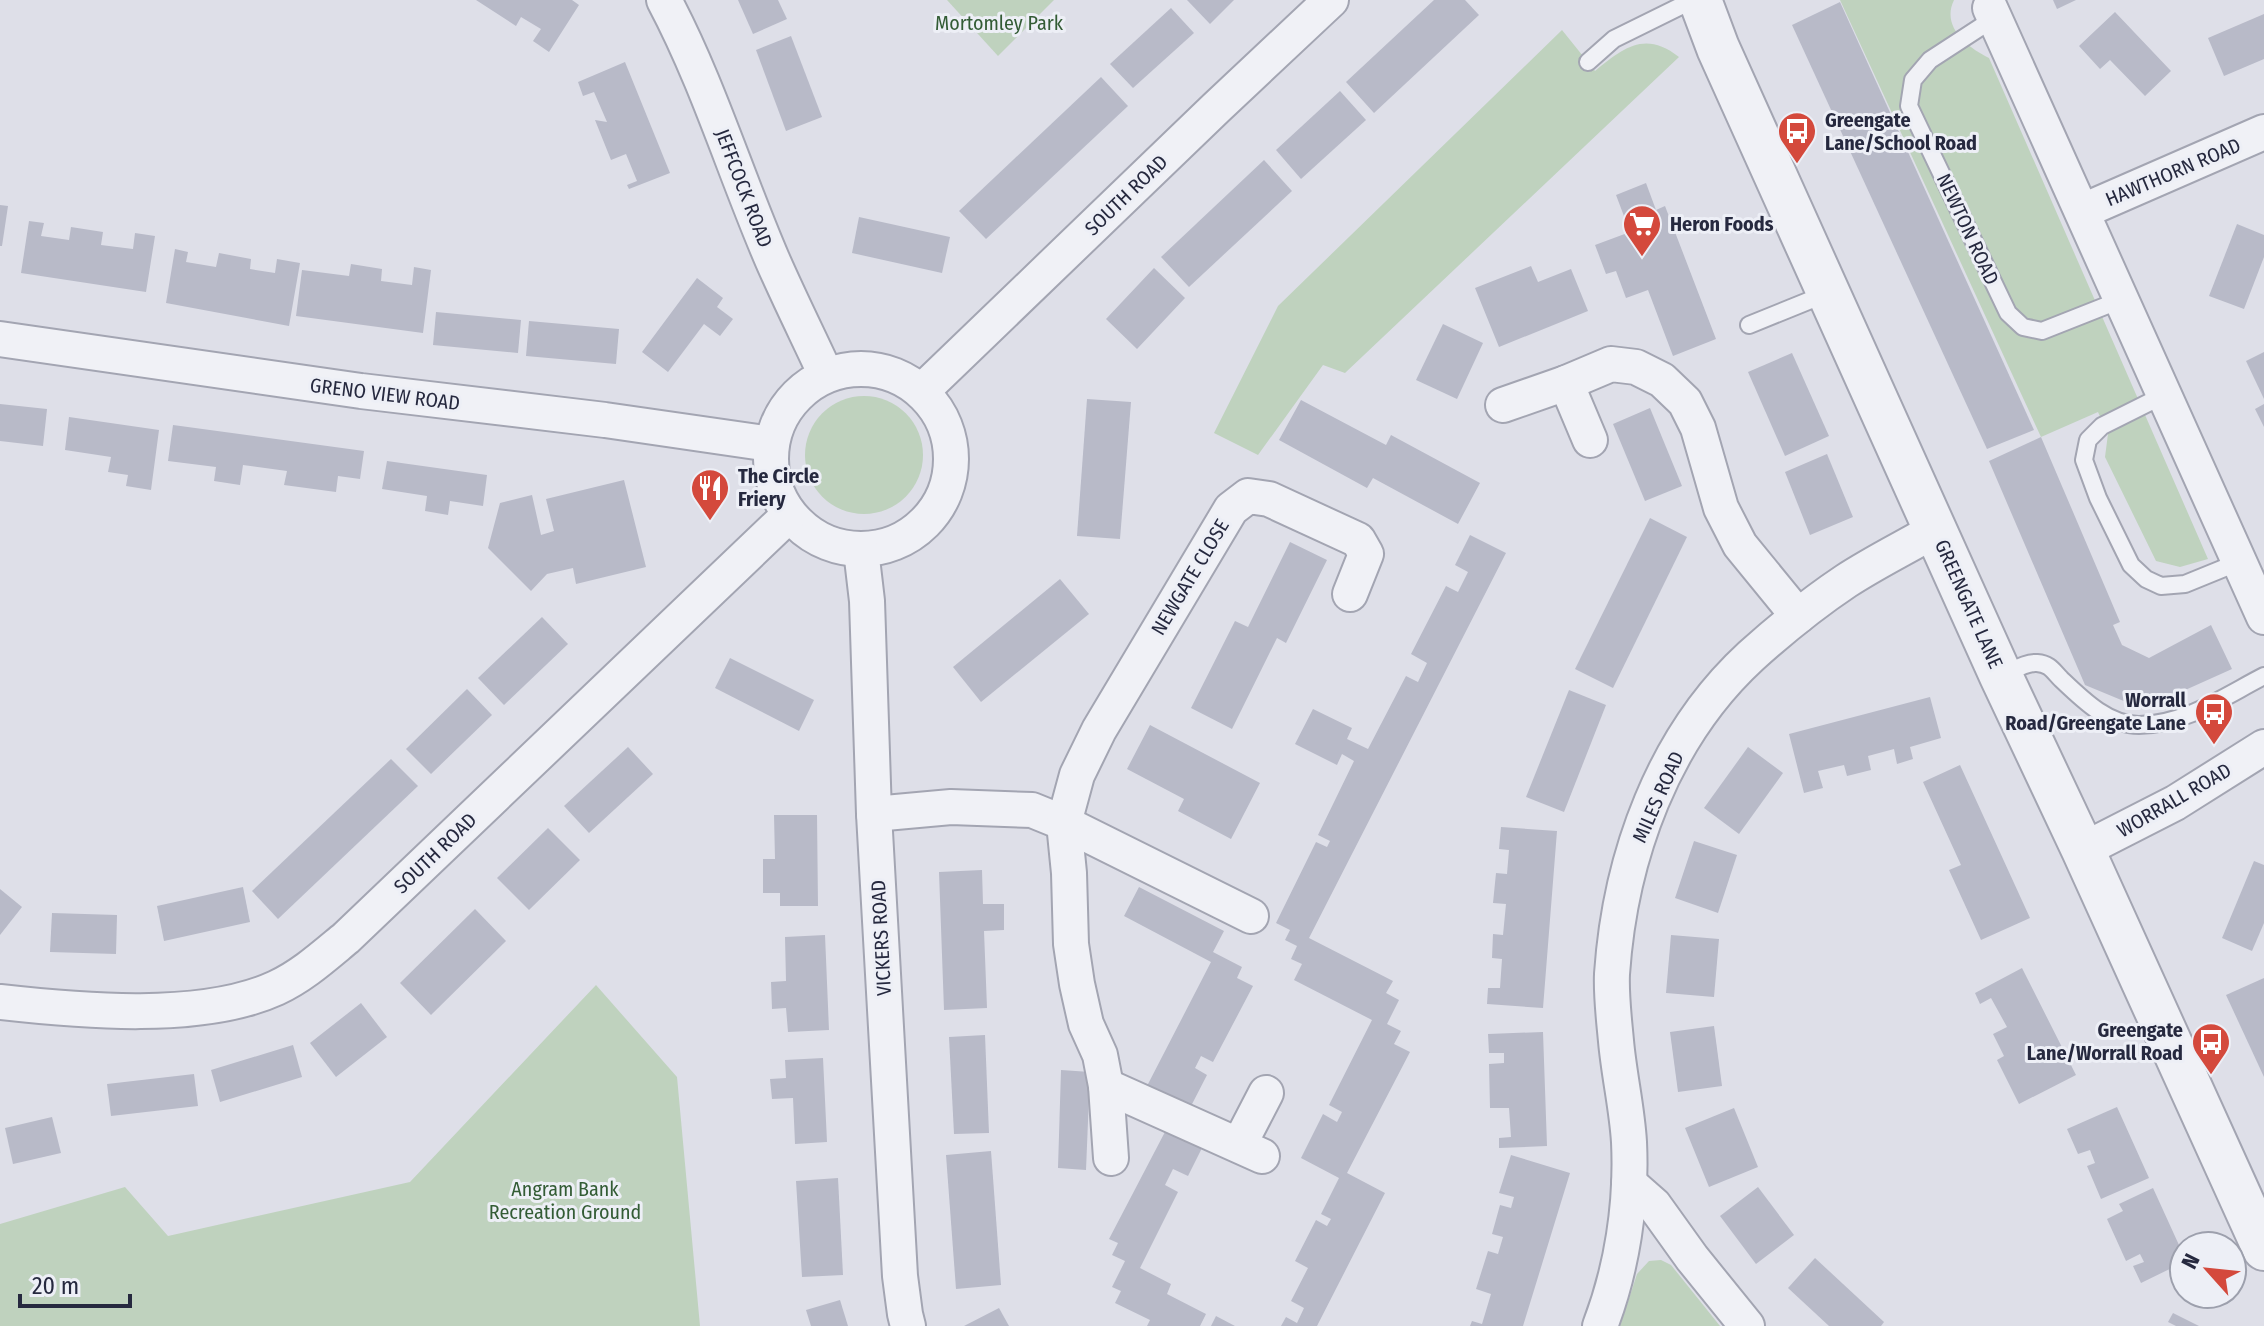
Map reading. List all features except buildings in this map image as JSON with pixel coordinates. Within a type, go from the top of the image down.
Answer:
[{"type":"street","name":"JEFFCOCK ROAD","points":[[664,0],[682,34],[723,132],[771,258],[826,375]]},
{"type":"street","name":"SOUTH ROAD","points":[[922,391],[1331,0]]},
{"type":"street","name":"GREENGATE LANE","points":[[1700,0],[1718,48],[1935,530],[2264,1249]]},
{"type":"street","name":"NEWTON ROAD","points":[[1993,12],[2264,617]]},
{"type":"street","name":"HAWTHORN ROAD","points":[[2083,211],[2264,132]]},
{"type":"street","name":"GRENO VIEW ROAD","points":[[0,339],[346,389],[605,420],[771,444]]},
{"type":"street","points":[[1503,405],[1611,364],[1636,367],[1662,380],[1685,402],[1698,428],[1721,508],[1740,545],[1798,616]]},
{"type":"street","points":[[850,368],[876,369],[901,376],[922,391],[941,415],[951,445],[950,476],[939,506],[919,529],[891,545],[861,550],[834,546],[809,534],[789,515],[777,493],[771,469],[771,444],[781,415],[800,391],[826,375],[850,368]]},
{"type":"street","points":[[1566,383],[1590,440]]},
{"type":"street","name":"NEWGATE CLOSE","points":[[1111,1158],[1106,1086],[1100,1055],[1086,1024],[1071,944],[1064,823],[1077,775],[1099,730],[1231,509],[1248,496],[1269,499],[1358,540],[1366,554],[1350,594]]},
{"type":"street","name":"SOUTH ROAD","points":[[0,1002],[63,1009],[188,1009],[238,1001],[274,989],[305,972],[346,938],[789,515]]},
{"type":"street","name":"MILES ROAD","points":[[1600,1326],[1623,1244],[1629,1183],[1629,1143],[1616,1044],[1612,977],[1618,918],[1629,865],[1651,802],[1677,749],[1710,699],[1750,657],[1847,580],[1935,530]]},
{"type":"street","name":"VICKERS ROAD","points":[[861,550],[867,601],[874,814],[900,1276],[908,1326]]},
{"type":"street","name":"WORRALL ROAD","points":[[2083,850],[2175,803],[2264,747]]},
{"type":"street","points":[[874,814],[951,807],[1032,810],[1251,916]]},
{"type":"street","points":[[1106,1086],[1250,1150],[1266,1093]]},
{"type":"street","points":[[1629,1183],[1654,1205],[1747,1326]]},
{"type":"lane","points":[[1588,62],[1614,39],[1693,0]]},
{"type":"lane","name":"NEWTON ROAD","points":[[1993,12],[1930,60],[1913,80],[1909,106],[2008,313],[2023,327],[2042,331],[2123,299]]},
{"type":"lane","points":[[1749,325],[1829,292]]},
{"type":"lane","points":[[2164,395],[2102,426],[2088,440],[2084,460],[2098,498],[2131,565],[2146,579],[2161,586],[2185,584],[2239,562]]},
{"type":"lane","points":[[2001,676],[2033,662],[2049,665],[2061,679],[2111,720],[2136,725],[2162,724],[2191,714],[2264,676]]},
{"type":"green space","name":"Mortomley Park","points":[[947,0],[1054,0],[998,56]]},
{"type":"green space","points":[[1840,0],[1954,0],[1951,19],[1954,27],[1965,42],[1989,58],[2208,559],[2180,567],[2156,561],[2105,457],[2108,434],[2098,412],[2041,437]]},
{"type":"green space","points":[[1562,30],[1595,71],[1615,55],[1635,45],[1655,45],[1679,57],[1345,373],[1323,365],[1258,455],[1214,433],[1278,306]]},
{"type":"green space","points":[[864,396],[887,400],[906,413],[919,432],[923,455],[919,478],[906,497],[887,510],[864,514],[841,510],[822,497],[809,478],[805,455],[809,432],[822,413],[841,400]]},
{"type":"green space","name":"Angram Bank Recreation Ground","points":[[596,985],[677,1077],[700,1326],[0,1326],[0,1224],[125,1187],[168,1236],[410,1182]]},
{"type":"green space","points":[[1661,1260],[1671,1265],[1720,1326],[1620,1326],[1637,1274],[1649,1261]]},
{"type":"place","name":"Greengate Lane/School Road","points":[[1797,165]]},
{"type":"place","name":"Heron Foods","points":[[1642,258]]},
{"type":"place","name":"The Circle Friery","points":[[710,522]]},
{"type":"place","name":"Worrall Road/Greengate Lane","points":[[2214,746]]},
{"type":"place","name":"Greengate Lane/Worrall Road","points":[[2211,1076]]}]
